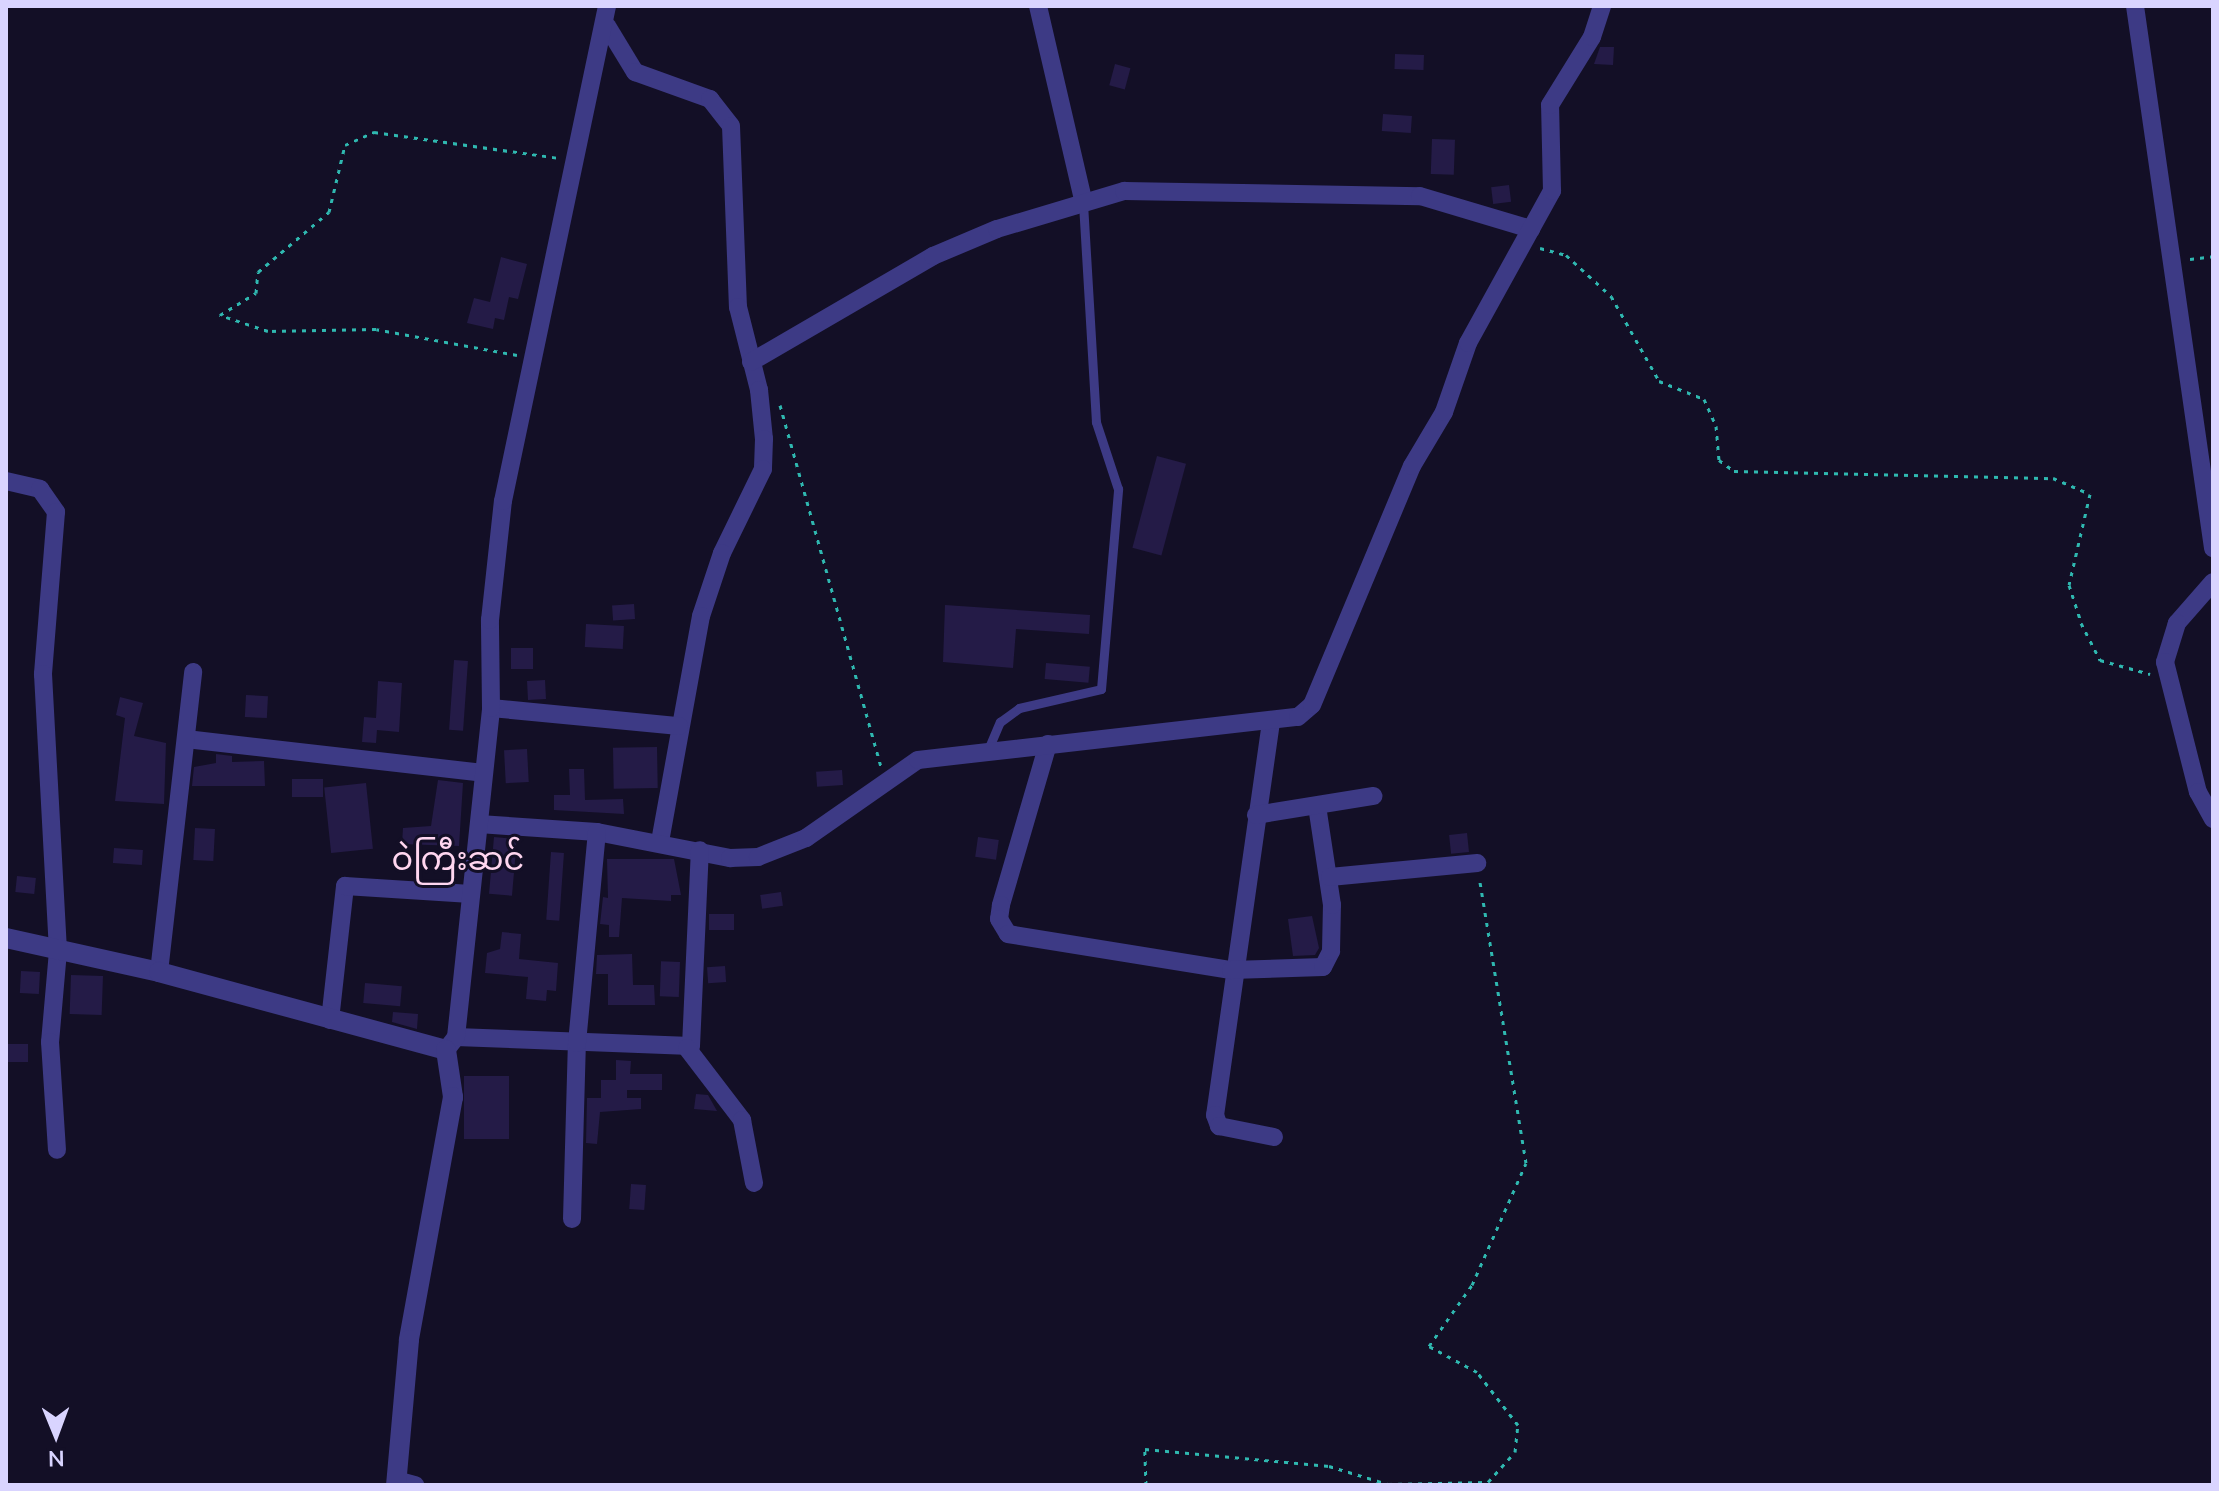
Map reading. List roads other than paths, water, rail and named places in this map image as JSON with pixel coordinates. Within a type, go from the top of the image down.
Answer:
[{"type":"street","points":[[402,1483],[409,1340],[453,1097],[451,1044],[491,708],[495,558],[534,358],[607,26],[607,6]]},
{"type":"street","points":[[1038,6],[1083,200]]},
{"type":"street","points":[[479,824],[597,832],[758,857],[794,843],[851,809],[886,777],[918,760],[1298,717],[1312,705],[1412,466],[1444,412],[1468,343],[1552,191],[1550,105],[1592,37],[1602,6]]},
{"type":"street","points":[[2135,6],[2213,548]]},
{"type":"street","points":[[607,26],[635,72],[710,99],[731,126],[738,307],[759,390],[763,469],[712,581],[679,726],[660,842]]},
{"type":"street","points":[[751,362],[933,256],[1083,200],[1162,188],[1353,191],[1450,202],[1526,236]]},
{"type":"street","points":[[6,481],[40,489],[56,512],[43,674],[58,951],[50,1042],[57,1150]]},
{"type":"street","points":[[2213,582],[2170,636],[2167,675],[2198,792],[2213,819]]},
{"type":"street","points":[[159,972],[193,672]]},
{"type":"street","points":[[491,708],[679,726]]},
{"type":"street","points":[[1271,722],[1231,970],[1216,1123],[1274,1137]]},
{"type":"street","points":[[186,739],[483,773]]},
{"type":"street","points":[[1048,744],[1000,926],[1008,934],[1231,970],[1323,967],[1331,951],[1330,877],[1317,806]]},
{"type":"street","points":[[1256,815],[1373,796]]},
{"type":"street","points":[[572,1219],[577,1043],[597,832]]},
{"type":"street","points":[[687,1048],[694,1037],[700,850]]},
{"type":"street","points":[[1330,877],[1477,863]]},
{"type":"street","points":[[330,1020],[345,886],[471,894]]},
{"type":"street","points":[[6,938],[159,972],[330,1020],[451,1044],[577,1043],[687,1048]]},
{"type":"street","points":[[687,1048],[742,1120],[754,1183]]},
{"type":"lane","points":[[987,752],[1000,722],[1019,708],[1101,689],[1118,489],[1096,422],[1083,200]]},
{"type":"district","name":"ဝဲကြီးဆင်","points":[[458,858]]}]
